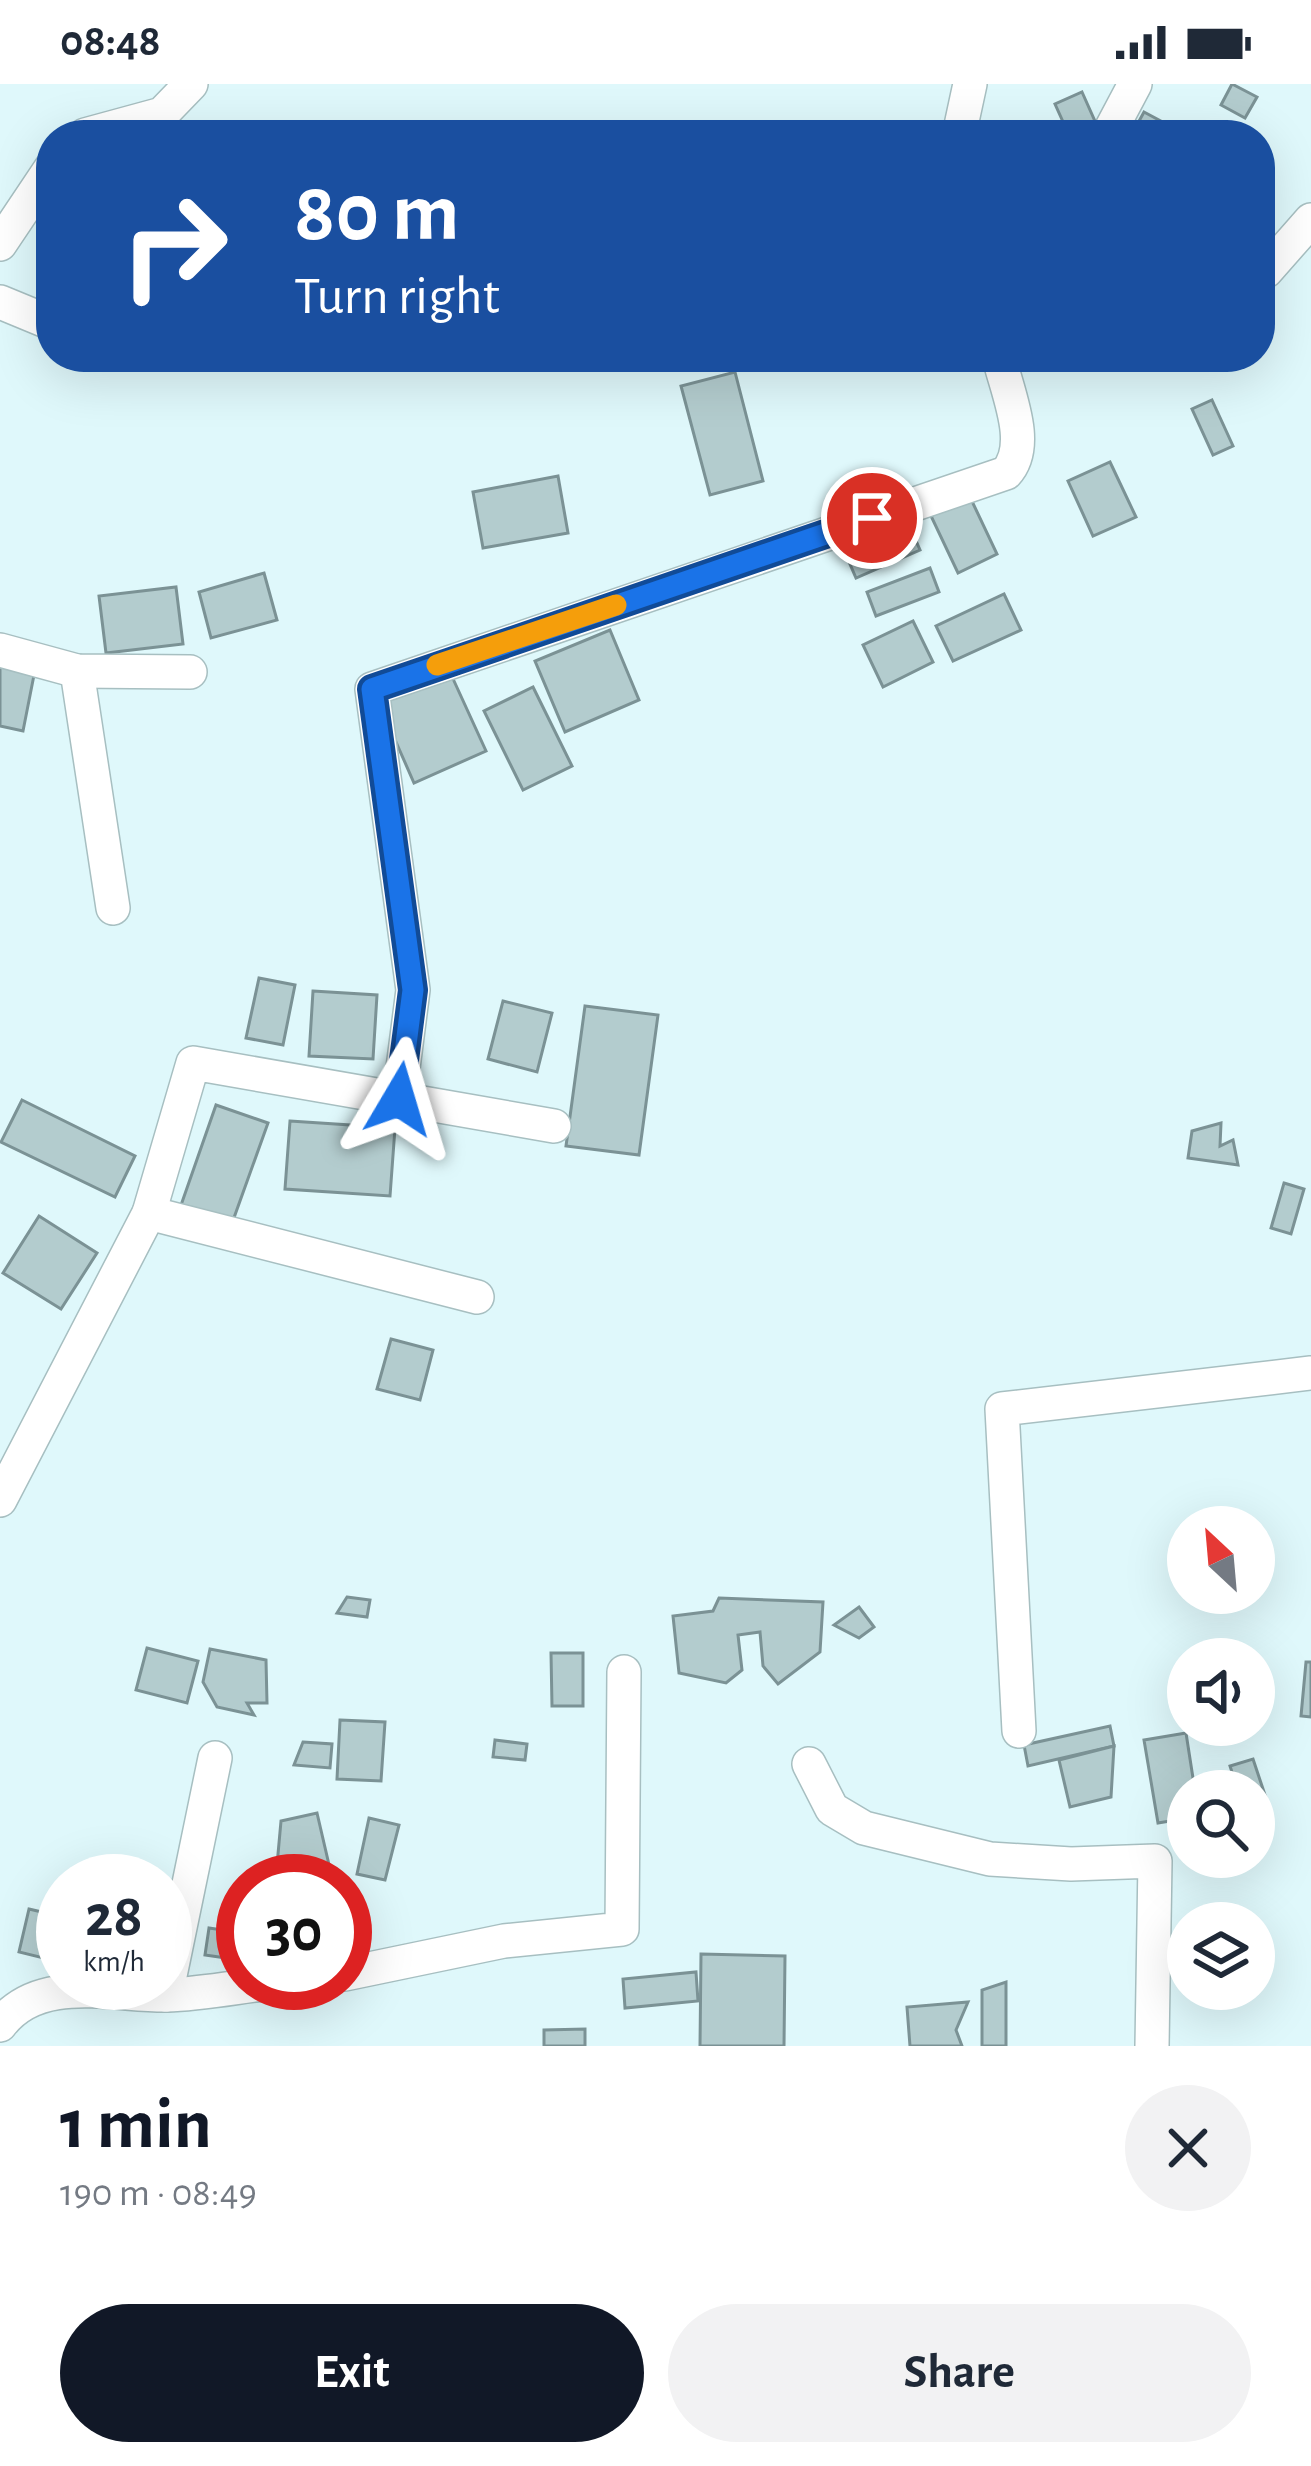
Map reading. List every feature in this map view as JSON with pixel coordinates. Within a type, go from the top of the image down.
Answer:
[{"type":"street","points":[[140,120],[162,114],[191,84]]},
{"type":"street","points":[[962,120],[970,84]]},
{"type":"street","points":[[1116,120],[1135,84]]},
{"type":"street","points":[[0,244],[36,190]]},
{"type":"street","points":[[1275,261],[1311,220]]},
{"type":"street","points":[[0,302],[36,317]]},
{"type":"street","points":[[399,1099],[413,990],[372,689],[1006,473],[1018,460],[1018,442],[1002,372]]},
{"type":"street","points":[[0,650],[77,671],[190,673]]},
{"type":"street","points":[[77,671],[113,908]]},
{"type":"street","points":[[0,1500],[149,1213],[193,1063],[554,1126]]},
{"type":"street","points":[[149,1213],[477,1297]]},
{"type":"street","points":[[1019,1730],[1002,1409],[1311,1373]]},
{"type":"street","points":[[372,1968],[505,1941],[622,1929],[624,1672]]},
{"type":"street","points":[[192,1867],[214,1758]]},
{"type":"street","points":[[809,1764],[832,1809],[864,1828],[991,1859],[1071,1864],[1155,1861],[1152,2046]]},
{"type":"street","points":[[0,2024],[36,2001]]},
{"type":"building","points":[[1232,84],[1257,97],[1245,118],[1221,105]]},
{"type":"building","points":[[1082,92],[1094,120],[1062,120],[1055,104]]},
{"type":"building","points":[[735,372],[763,481],[710,495],[681,386]]},
{"type":"building","points":[[1212,400],[1233,446],[1213,455],[1192,409]]},
{"type":"building","points":[[1110,462],[1136,517],[1093,536],[1068,481]]},
{"type":"building","points":[[558,476],[568,533],[483,548],[473,492]]},
{"type":"building","points":[[970,497],[997,554],[958,573],[931,516]]},
{"type":"building","points":[[904,513],[920,550],[856,578],[840,541]]},
{"type":"building","points":[[930,568],[939,592],[876,616],[867,592]]},
{"type":"building","points":[[264,573],[277,620],[211,638],[199,592]]},
{"type":"building","points":[[176,587],[183,644],[106,653],[99,596]]},
{"type":"building","points":[[1004,594],[1021,630],[953,661],[936,626]]},
{"type":"building","points":[[913,621],[933,662],[883,687],[863,645]]},
{"type":"building","points":[[610,630],[639,700],[565,732],[535,661]]},
{"type":"building","points":[[0,663],[35,670],[23,731],[0,726]]},
{"type":"building","points":[[449,670],[486,751],[414,783],[378,701]]},
{"type":"building","points":[[533,687],[572,766],[523,790],[484,711]]},
{"type":"building","points":[[259,978],[295,985],[283,1045],[246,1038]]},
{"type":"building","points":[[313,991],[377,995],[373,1059],[309,1056]]},
{"type":"building","points":[[503,1001],[552,1013],[537,1072],[488,1059]]},
{"type":"building","points":[[585,1006],[658,1015],[639,1155],[566,1146]]},
{"type":"building","points":[[22,1100],[135,1156],[115,1197],[1,1142]]},
{"type":"building","points":[[216,1105],[268,1123],[231,1226],[180,1208]]},
{"type":"building","points":[[290,1121],[395,1128],[390,1196],[285,1189]]},
{"type":"building","points":[[1221,1123],[1220,1146],[1233,1140],[1238,1165],[1188,1158],[1192,1131]]},
{"type":"building","points":[[1284,1183],[1304,1189],[1291,1234],[1271,1228]]},
{"type":"building","points":[[39,1216],[97,1253],[61,1309],[3,1273]]},
{"type":"building","points":[[391,1339],[433,1350],[420,1400],[377,1389]]},
{"type":"building","points":[[347,1597],[370,1600],[367,1617],[337,1613]]},
{"type":"building","points":[[719,1598],[823,1602],[820,1652],[778,1684],[763,1666],[760,1632],[738,1635],[742,1670],[726,1683],[679,1673],[673,1616],[713,1611]]},
{"type":"building","points":[[859,1607],[874,1627],[859,1638],[834,1625]]},
{"type":"building","points":[[147,1648],[198,1661],[187,1703],[136,1690]]},
{"type":"building","points":[[210,1649],[266,1660],[267,1703],[247,1703],[254,1715],[217,1707],[203,1682]]},
{"type":"building","points":[[551,1653],[583,1653],[583,1706],[552,1706]]},
{"type":"building","points":[[1306,1662],[1311,1662],[1311,1717],[1301,1716]]},
{"type":"building","points":[[340,1720],[385,1722],[381,1781],[337,1779]]},
{"type":"building","points":[[1110,1726],[1114,1746],[1028,1766],[1024,1745]]},
{"type":"building","points":[[1167,1736],[1167,1746],[1188,1746],[1192,1770],[1167,1770],[1167,1822],[1158,1823],[1144,1740]]},
{"type":"building","points":[[495,1740],[527,1744],[525,1760],[493,1757]]},
{"type":"building","points":[[303,1742],[332,1744],[330,1768],[294,1765]]},
{"type":"building","points":[[1114,1746],[1111,1797],[1070,1807],[1059,1760]]},
{"type":"building","points":[[1253,1759],[1257,1770],[1231,1770],[1230,1766]]},
{"type":"building","points":[[317,1813],[327,1854],[278,1854],[281,1821]]},
{"type":"building","points":[[369,1818],[399,1825],[385,1880],[372,1877],[372,1854],[361,1854]]},
{"type":"building","points":[[29,1909],[36,1911],[36,1956],[19,1952]]},
{"type":"building","points":[[209,1928],[216,1929],[216,1957],[205,1955]]},
{"type":"building","points":[[701,1954],[785,1956],[784,2046],[700,2046]]},
{"type":"building","points":[[696,1972],[698,2001],[625,2008],[623,1979]]},
{"type":"building","points":[[1006,1982],[1006,2046],[982,2046],[982,1990]]},
{"type":"building","points":[[968,2002],[956,2030],[962,2046],[910,2046],[907,2007]]},
{"type":"building","points":[[585,2029],[585,2046],[544,2046],[544,2030]]},
{"type":"slow traffic","points":[[437,665],[616,605]]},
{"type":"route","points":[[399,1099],[413,990],[369,694],[372,689],[872,518]]}]
